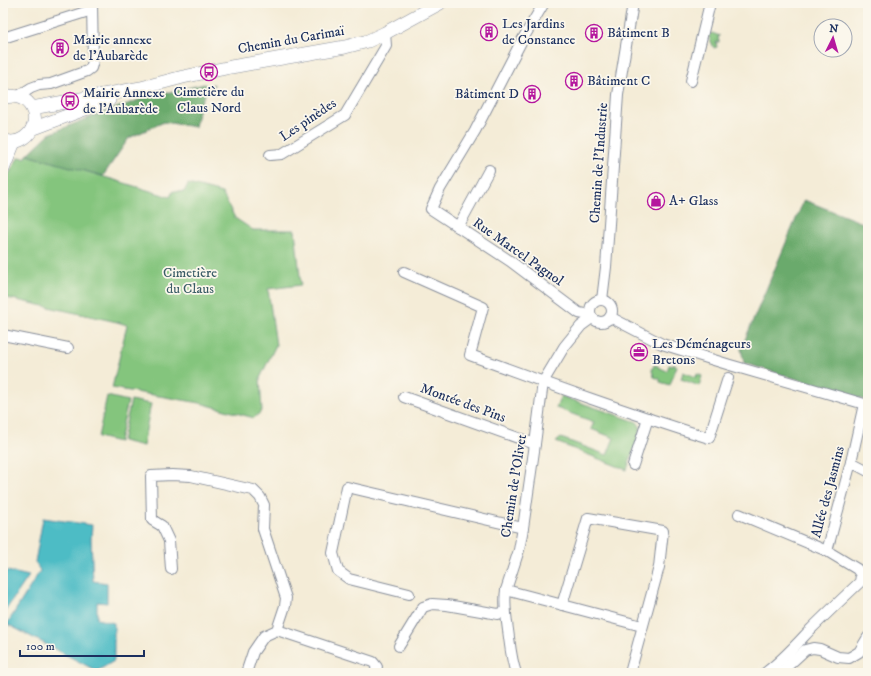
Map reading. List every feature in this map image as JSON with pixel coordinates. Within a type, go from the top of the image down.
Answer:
[{"type":"main road","name":"Chemin du Carimaï","points":[[32,108],[141,88],[183,77],[228,68],[345,47],[368,41],[440,3]]},
{"type":"main road","name":"Chemin du Carimaï","points":[[9,141],[21,140],[28,136],[32,129],[141,88]]},
{"type":"main road","points":[[3,98],[12,96],[23,99],[28,103],[32,108],[34,115],[32,129]]},
{"type":"main road","points":[[3,169],[9,141]]},
{"type":"street","name":"Rue Marcel Pagnol","points":[[544,3],[521,42],[475,131],[440,189],[431,209],[510,261],[579,313],[591,316]]},
{"type":"street","name":"Chemin de l'Industrie","points":[[602,300],[606,267],[618,95],[633,3]]},
{"type":"street","points":[[691,81],[710,3]]},
{"type":"street","points":[[3,38],[92,6],[93,61],[91,68],[87,72],[51,84],[38,85],[17,97]]},
{"type":"street","name":"Les pinèdes","points":[[270,155],[282,154],[345,115],[386,46],[385,33]]},
{"type":"street","points":[[458,227],[489,170]]},
{"type":"street","points":[[404,272],[484,307],[470,355],[543,382],[709,438],[728,378]]},
{"type":"street","points":[[602,300],[606,301],[611,307],[612,314],[608,320],[601,323],[594,321],[589,311],[592,304],[602,300]]},
{"type":"street","name":"Chemin de l'Olivet","points":[[516,673],[509,642],[505,612],[506,590],[519,550],[523,528],[543,382],[564,348],[591,316]]},
{"type":"street","points":[[610,317],[662,344],[866,405]]},
{"type":"street","points":[[3,335],[68,348]]},
{"type":"street","name":"Montée des Pins","points":[[404,397],[535,444]]},
{"type":"street","name":"Allée des Jasmins","points":[[765,673],[791,652],[810,631],[860,582],[861,575],[857,568],[827,551],[866,405]]},
{"type":"street","points":[[633,465],[648,418]]},
{"type":"street","points":[[851,462],[868,471]]},
{"type":"street","points":[[171,569],[169,541],[162,526],[152,520],[151,476],[191,476],[253,490],[260,497],[264,505],[263,529],[286,598],[285,606],[277,630]]},
{"type":"street","points":[[409,594],[349,579],[338,571],[333,553],[347,487],[523,528]]},
{"type":"street","points":[[739,514],[827,551]]},
{"type":"street","points":[[562,605],[588,518],[663,531],[659,566],[630,673]]},
{"type":"street","points":[[506,590],[642,626]]},
{"type":"street","points":[[399,646],[423,607],[432,604],[447,605],[498,614],[505,612]]},
{"type":"street","points":[[246,673],[253,652],[264,636],[277,630],[374,662],[376,667],[375,673]]},
{"type":"street","points":[[780,673],[805,650],[813,648],[820,649],[838,657],[849,658],[859,652],[868,637]]},
{"type":"green space","points":[[712,33],[720,36],[718,37],[719,42],[716,42],[717,47],[714,48],[709,37],[709,34]]},
{"type":"green space","points":[[204,84],[207,86],[214,84],[212,90],[208,90],[199,108],[195,127],[164,122],[129,138],[103,176],[27,155],[49,134],[91,117],[144,98]]},
{"type":"green space","name":"Cimetière du Claus","points":[[73,133],[82,170],[170,197],[173,191],[184,192],[188,184],[222,193],[235,218],[253,230],[295,230],[301,285],[268,289],[276,345],[260,378],[262,411],[254,418],[200,403],[112,388],[127,325],[3,297],[3,193],[9,174],[19,157],[25,158],[27,155],[50,161]]},
{"type":"green space","points":[[804,200],[868,225],[868,401],[744,363],[741,349]]},
{"type":"green space","points":[[674,364],[677,366],[670,385],[660,382],[660,379],[654,377],[652,370],[654,365],[667,371],[669,365],[673,366]]},
{"type":"green space","points":[[683,372],[696,377],[697,374],[702,376],[699,386],[681,379]]},
{"type":"green space","points":[[107,396],[128,401],[119,442],[98,437]]},
{"type":"green space","points":[[561,396],[637,422],[641,428],[627,470],[556,442],[561,438],[607,455],[614,438],[591,429],[594,422],[556,408]]},
{"type":"green space","points":[[131,400],[151,404],[143,446],[122,441]]},
{"type":"water","points":[[43,518],[92,525],[91,539],[93,581],[107,583],[107,603],[97,602],[97,619],[114,623],[114,661],[97,671],[7,624],[40,571],[35,562]]},
{"type":"water","points":[[3,570],[29,576],[3,614]]},
{"type":"waterway","points":[[235,3],[281,7],[290,3]]},
{"type":"place","name":"Les Jardins de Constance","points":[[489,32]]},
{"type":"place","name":"Bâtiment B","points":[[594,33]]},
{"type":"place","name":"Mairie annexe de l'Aubarède","points":[[60,48]]},
{"type":"place","name":"Cimetière du Claus Nord","points":[[209,72]]},
{"type":"place","name":"Bâtiment C","points":[[574,81]]},
{"type":"place","name":"Bâtiment D","points":[[532,94]]},
{"type":"place","name":"Mairie Annexe de l'Aubarède","points":[[70,101]]},
{"type":"place","name":"A+ Glass","points":[[656,201]]},
{"type":"place","name":"Les Déménageurs Bretons","points":[[639,352]]}]
